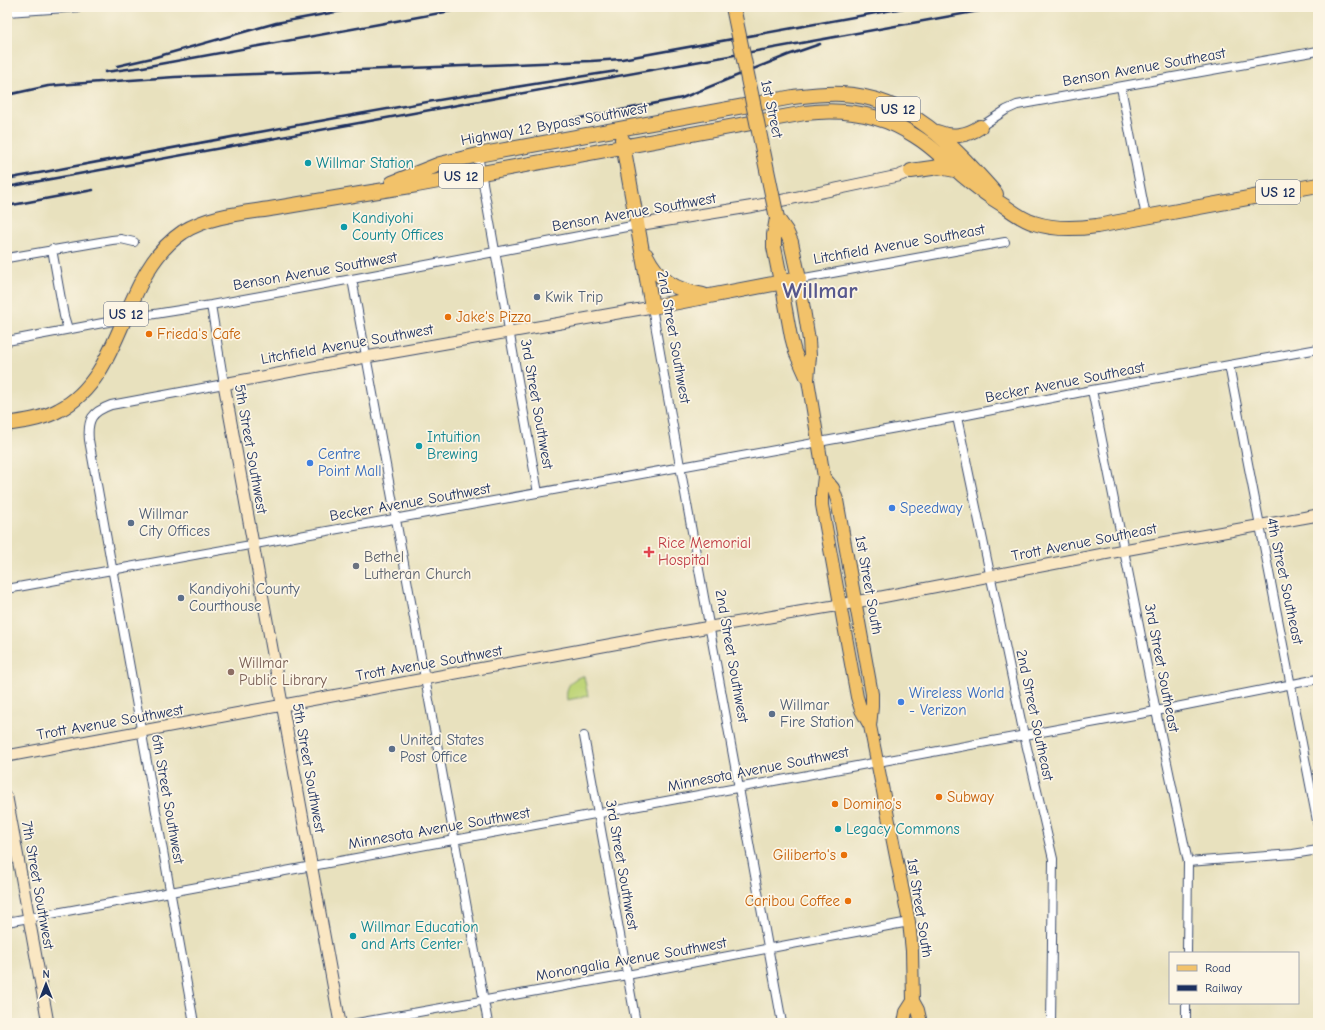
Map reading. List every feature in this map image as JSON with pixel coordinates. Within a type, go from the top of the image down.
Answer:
[{"type":"highway","name":"1st Street","points":[[733,7],[777,218],[774,241],[781,282]]},
{"type":"highway","name":"Highway 12 Bypass Southwest","points":[[371,192],[440,164],[478,155],[811,95],[852,95],[878,101],[898,109],[921,121],[934,130]]},
{"type":"highway","name":"Highway 12 Bypass Southwest","points":[[7,424],[52,414],[69,405],[89,386],[103,365],[143,278],[157,256],[170,243],[192,227],[227,217],[417,185],[481,172],[821,111],[847,111],[866,114],[884,120],[916,136]]},
{"type":"highway","points":[[934,130],[943,134],[954,136],[971,133],[980,127]]},
{"type":"highway","name":"2nd Street Southwest","points":[[620,129],[652,307]]},
{"type":"highway","name":"US 12","points":[[934,130],[953,146],[1011,210]]},
{"type":"highway","points":[[911,171],[919,164],[923,153],[923,148],[916,136]]},
{"type":"highway","name":"US 12","points":[[916,136],[987,196],[1033,223],[1069,229],[1097,226],[1318,185]]},
{"type":"highway","points":[[911,171],[939,167],[958,171]]},
{"type":"highway","name":"1st Street","points":[[777,218],[786,231],[790,242],[798,279]]},
{"type":"highway","points":[[638,232],[645,255],[653,268],[667,282],[687,292],[717,295]]},
{"type":"highway","name":"Litchfield Avenue Southwest","points":[[652,307],[798,279]]},
{"type":"main road","name":"1st Street South","points":[[798,279],[809,340],[810,356],[808,380],[824,477],[822,505],[857,697],[861,710],[870,726]]},
{"type":"main road","name":"1st Street South","points":[[781,282],[795,352],[808,380]]},
{"type":"main road","name":"1st Street South","points":[[824,477],[833,488],[838,500],[872,694],[870,726],[909,922],[912,951],[913,1001],[918,1010],[921,1023]]},
{"type":"main road","name":"1st Street South","points":[[904,1023],[906,1012],[913,1001]]},
{"type":"street","points":[[7,12],[81,7]]},
{"type":"street","name":"Benson Avenue Southeast","points":[[980,127],[1006,110],[1018,105],[1318,51]]},
{"type":"street","points":[[1121,87],[1146,217]]},
{"type":"street","name":"3rd Street Southwest","points":[[478,155],[538,493]]},
{"type":"street","name":"Benson Avenue Southwest","points":[[7,341],[495,252],[638,232],[898,176],[911,171]]},
{"type":"street","points":[[7,258],[52,249],[121,239],[134,242]]},
{"type":"street","name":"Litchfield Avenue Southeast","points":[[798,279],[1005,242]]},
{"type":"street","points":[[52,249],[64,316],[68,329]]},
{"type":"street","points":[[352,279],[488,1023]]},
{"type":"street","name":"5th Street Southwest","points":[[211,305],[340,1023]]},
{"type":"street","name":"Litchfield Avenue Southwest","points":[[93,415],[111,405],[366,357],[652,307]]},
{"type":"street","name":"2nd Street Southwest","points":[[652,307],[738,788],[782,1023]]},
{"type":"street","name":"Becker Avenue Southeast","points":[[818,442],[1318,348]]},
{"type":"street","name":"4th Street Southeast","points":[[1229,365],[1259,525],[1292,684],[1318,826]]},
{"type":"street","name":"3rd Street Southeast","points":[[1092,390],[1156,711],[1188,862],[1187,952]]},
{"type":"street","name":"6th Street Southwest","points":[[93,415],[88,428],[89,440],[194,1023]]},
{"type":"street","name":"2nd Street Southeast","points":[[957,417],[1024,735],[1053,859],[1052,1023]]},
{"type":"street","name":"Becker Avenue Southwest","points":[[7,589],[818,442]]},
{"type":"street","name":"Trott Avenue Southeast","points":[[856,602],[991,575],[1318,515]]},
{"type":"street","name":"Trott Avenue Southwest","points":[[7,756],[709,627],[856,602]]},
{"type":"street","name":"Minnesota Avenue Southwest","points":[[7,922],[311,865],[738,788],[876,761],[1156,711],[1318,679]]},
{"type":"street","name":"3rd Street Southwest","points":[[584,736],[636,1023]]},
{"type":"street","name":"7th Street Southwest","points":[[7,798],[48,1023]]},
{"type":"street","points":[[1188,862],[1293,854],[1318,850]]},
{"type":"street","name":"Monongalia Avenue Southwest","points":[[357,1023],[627,975],[909,922]]},
{"type":"street","points":[[1186,1004],[1186,1023]]},
{"type":"green space","points":[[584,676],[588,696],[567,700],[568,687],[572,681]]},
{"type":"railway","points":[[117,66],[152,58],[276,23],[363,7]]},
{"type":"railway","points":[[105,72],[143,67],[473,7]]},
{"type":"railway","points":[[7,95],[48,86],[175,77],[622,59],[909,7]]},
{"type":"railway","points":[[7,187],[1001,7]]},
{"type":"railway","points":[[555,123],[682,98],[788,55],[820,44]]},
{"type":"railway","points":[[7,179],[235,136],[617,71]]},
{"type":"railway","points":[[7,206],[93,190]]},
{"type":"place","name":"Willmar Station","points":[[308,163]]},
{"type":"place","name":"Kandiyohi County Offices","points":[[344,227]]},
{"type":"place","name":"Kwik Trip","points":[[537,297]]},
{"type":"place","name":"Jake's Pizza","points":[[448,317]]},
{"type":"place","name":"Frieda's Cafe","points":[[149,334]]},
{"type":"place","name":"Intuition Brewing","points":[[419,446]]},
{"type":"place","name":"Centre Point Mall","points":[[310,463]]},
{"type":"place","name":"Speedway","points":[[892,508]]},
{"type":"place","name":"Willmar City Offices","points":[[131,523]]},
{"type":"place","name":"Rice Memorial Hospital","points":[[649,552]]},
{"type":"place","name":"Bethel Lutheran Church","points":[[356,566]]},
{"type":"place","name":"Kandiyohi County Courthouse","points":[[181,598]]},
{"type":"place","name":"Willmar Public Library","points":[[231,672]]},
{"type":"place","name":"Wireless World - Verizon","points":[[901,702]]},
{"type":"place","name":"Willmar Fire Station","points":[[772,714]]},
{"type":"place","name":"United States Post Office","points":[[392,749]]},
{"type":"place","name":"Subway","points":[[939,797]]},
{"type":"place","name":"Domino's","points":[[835,804]]},
{"type":"place","name":"Legacy Commons","points":[[838,829]]},
{"type":"place","name":"Giliberto's","points":[[844,855]]},
{"type":"place","name":"Caribou Coffee","points":[[848,901]]},
{"type":"place","name":"Willmar Education and Arts Center","points":[[353,936]]},
{"type":"district","name":"Willmar","points":[[820,290]]}]
